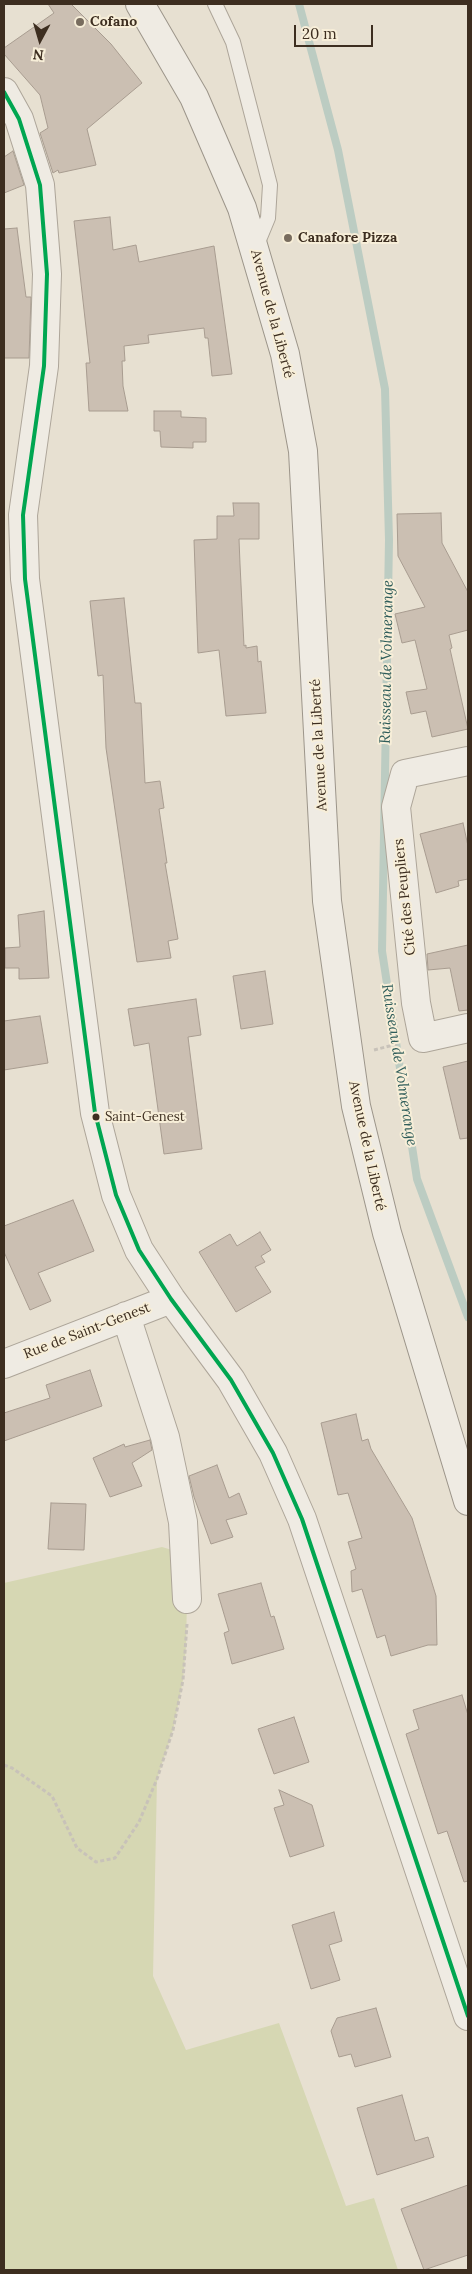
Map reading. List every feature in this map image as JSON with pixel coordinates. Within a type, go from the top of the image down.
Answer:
[{"type":"street","name":"Avenue de la Liberté","points":[[140,4],[194,97],[242,208],[285,354],[303,451],[327,901],[356,1106],[386,1233],[468,1501]]},
{"type":"street","points":[[4,92],[19,119],[40,185],[47,274],[44,366],[23,515],[25,579],[94,1103],[116,1195],[139,1250],[171,1298],[231,1380],[273,1453],[302,1520],[468,2016]]},
{"type":"street","name":"Cité des Peupliers","points":[[423,1038],[416,1003],[396,807],[404,774],[468,761]]},
{"type":"street","points":[[423,1038],[468,1028]]},
{"type":"street","name":"Rue de Saint-Genest","points":[[4,1364],[171,1298]]},
{"type":"street","points":[[126,1316],[165,1437],[183,1522],[187,1599]]},
{"type":"lane","points":[[215,4],[233,42],[270,185],[268,218],[254,250]]},
{"type":"path","points":[[349,1056],[423,1038]]},
{"type":"path","points":[[4,1765],[12,1768],[52,1796],[77,1848],[96,1862],[115,1858],[139,1822],[157,1779],[173,1730],[183,1680],[187,1599]]},
{"type":"green space","points":[[162,1547],[172,1550],[187,1599],[183,1680],[173,1730],[157,1779],[153,1976],[186,2050],[279,2023],[346,2206],[374,2198],[398,2270],[4,2270],[4,1583]]},
{"type":"building","points":[[48,4],[71,4],[111,44],[142,83],[87,129],[96,165],[59,173],[58,170],[53,173],[40,133],[48,128],[40,95],[4,54],[4,48],[54,13]]},
{"type":"building","points":[[13,151],[24,185],[4,193],[4,157]]},
{"type":"building","points":[[110,217],[113,250],[136,245],[139,262],[214,246],[232,374],[212,376],[208,338],[205,338],[204,328],[148,335],[149,343],[124,346],[125,361],[122,361],[123,386],[128,411],[89,411],[86,363],[90,363],[74,221]]},
{"type":"building","points":[[17,228],[26,297],[31,297],[29,358],[4,358],[4,229]]},
{"type":"building","points":[[154,411],[181,411],[181,417],[206,418],[206,442],[193,442],[193,448],[161,447],[160,431],[154,431]]},
{"type":"building","points":[[233,503],[259,503],[259,539],[239,539],[244,646],[246,645],[246,648],[257,646],[258,662],[261,661],[266,713],[226,716],[219,650],[198,653],[194,540],[217,539],[217,516],[234,516]]},
{"type":"building","points":[[441,513],[442,543],[468,592],[468,630],[449,635],[452,648],[450,649],[468,729],[432,737],[426,711],[411,714],[406,692],[427,689],[415,640],[402,643],[395,614],[425,607],[398,556],[397,514]]},
{"type":"building","points":[[124,598],[135,703],[141,703],[145,783],[160,781],[164,808],[159,809],[167,863],[165,863],[178,939],[168,941],[171,958],[137,962],[106,748],[103,675],[98,676],[90,601]]},
{"type":"building","points":[[463,823],[468,846],[468,879],[458,881],[459,886],[436,893],[420,834]]},
{"type":"building","points":[[44,911],[49,978],[19,979],[19,968],[5,968],[5,948],[20,947],[18,915]]},
{"type":"building","points":[[468,945],[468,1010],[459,1011],[450,968],[428,970],[427,954]]},
{"type":"building","points":[[265,971],[273,1024],[241,1029],[233,976]]},
{"type":"building","points":[[196,999],[201,1035],[188,1037],[202,1149],[164,1154],[149,1043],[134,1046],[128,1009]]},
{"type":"building","points":[[40,1016],[48,1063],[4,1070],[4,1021]]},
{"type":"building","points":[[468,1061],[468,1138],[460,1139],[443,1067]]},
{"type":"building","points":[[73,1200],[94,1251],[38,1273],[51,1301],[30,1310],[4,1252],[4,1226]]},
{"type":"building","points":[[260,1232],[271,1250],[261,1256],[265,1262],[255,1267],[271,1292],[236,1312],[199,1252],[230,1234],[237,1246]]},
{"type":"building","points":[[90,1370],[102,1406],[4,1441],[4,1413],[50,1398],[46,1385]]},
{"type":"building","points":[[356,1414],[362,1441],[368,1439],[371,1449],[412,1518],[436,1596],[437,1645],[428,1645],[391,1656],[385,1635],[377,1638],[362,1589],[352,1592],[351,1571],[356,1569],[348,1542],[362,1538],[348,1493],[338,1495],[321,1423]]},
{"type":"building","points":[[150,1440],[152,1450],[132,1463],[142,1486],[110,1497],[93,1458],[124,1444],[125,1447]]},
{"type":"building","points":[[217,1465],[229,1498],[239,1493],[247,1514],[226,1520],[233,1537],[211,1544],[194,1497],[189,1476]]},
{"type":"building","points":[[51,1503],[86,1504],[84,1550],[48,1549]]},
{"type":"building","points":[[261,1583],[271,1617],[274,1616],[284,1649],[232,1664],[224,1633],[229,1631],[218,1594]]},
{"type":"building","points":[[462,1695],[468,1715],[468,1881],[464,1882],[447,1831],[438,1834],[406,1734],[419,1729],[413,1710]]},
{"type":"building","points":[[294,1717],[309,1762],[274,1774],[258,1729]]},
{"type":"building","points":[[279,1790],[312,1805],[324,1846],[290,1857],[274,1808],[284,1805]]},
{"type":"building","points":[[334,1912],[342,1941],[329,1945],[340,1980],[311,1989],[292,1925]]},
{"type":"building","points":[[376,2008],[391,2057],[355,2067],[351,2054],[339,2057],[331,2031],[337,2018]]},
{"type":"building","points":[[402,2095],[415,2141],[428,2137],[434,2157],[377,2175],[357,2108]]},
{"type":"building","points":[[468,2185],[468,2255],[424,2270],[401,2209]]},
{"type":"waterway","name":"Ruisseau de Volmerange","points":[[299,4],[338,150],[385,389],[389,540],[382,951],[417,1179],[468,1317]]},
{"type":"transit line","points":[[4,92],[19,119],[40,185],[47,274],[44,366],[23,515],[25,579],[95,1113],[116,1195],[139,1250],[171,1299],[231,1380],[273,1453],[302,1519],[468,2016]]},
{"type":"place","name":"Cofano","points":[[80,22]]},
{"type":"place","name":"Canafore Pizza","points":[[288,238]]},
{"type":"place","name":"Saint-Genest","points":[[96,1117]]}]
